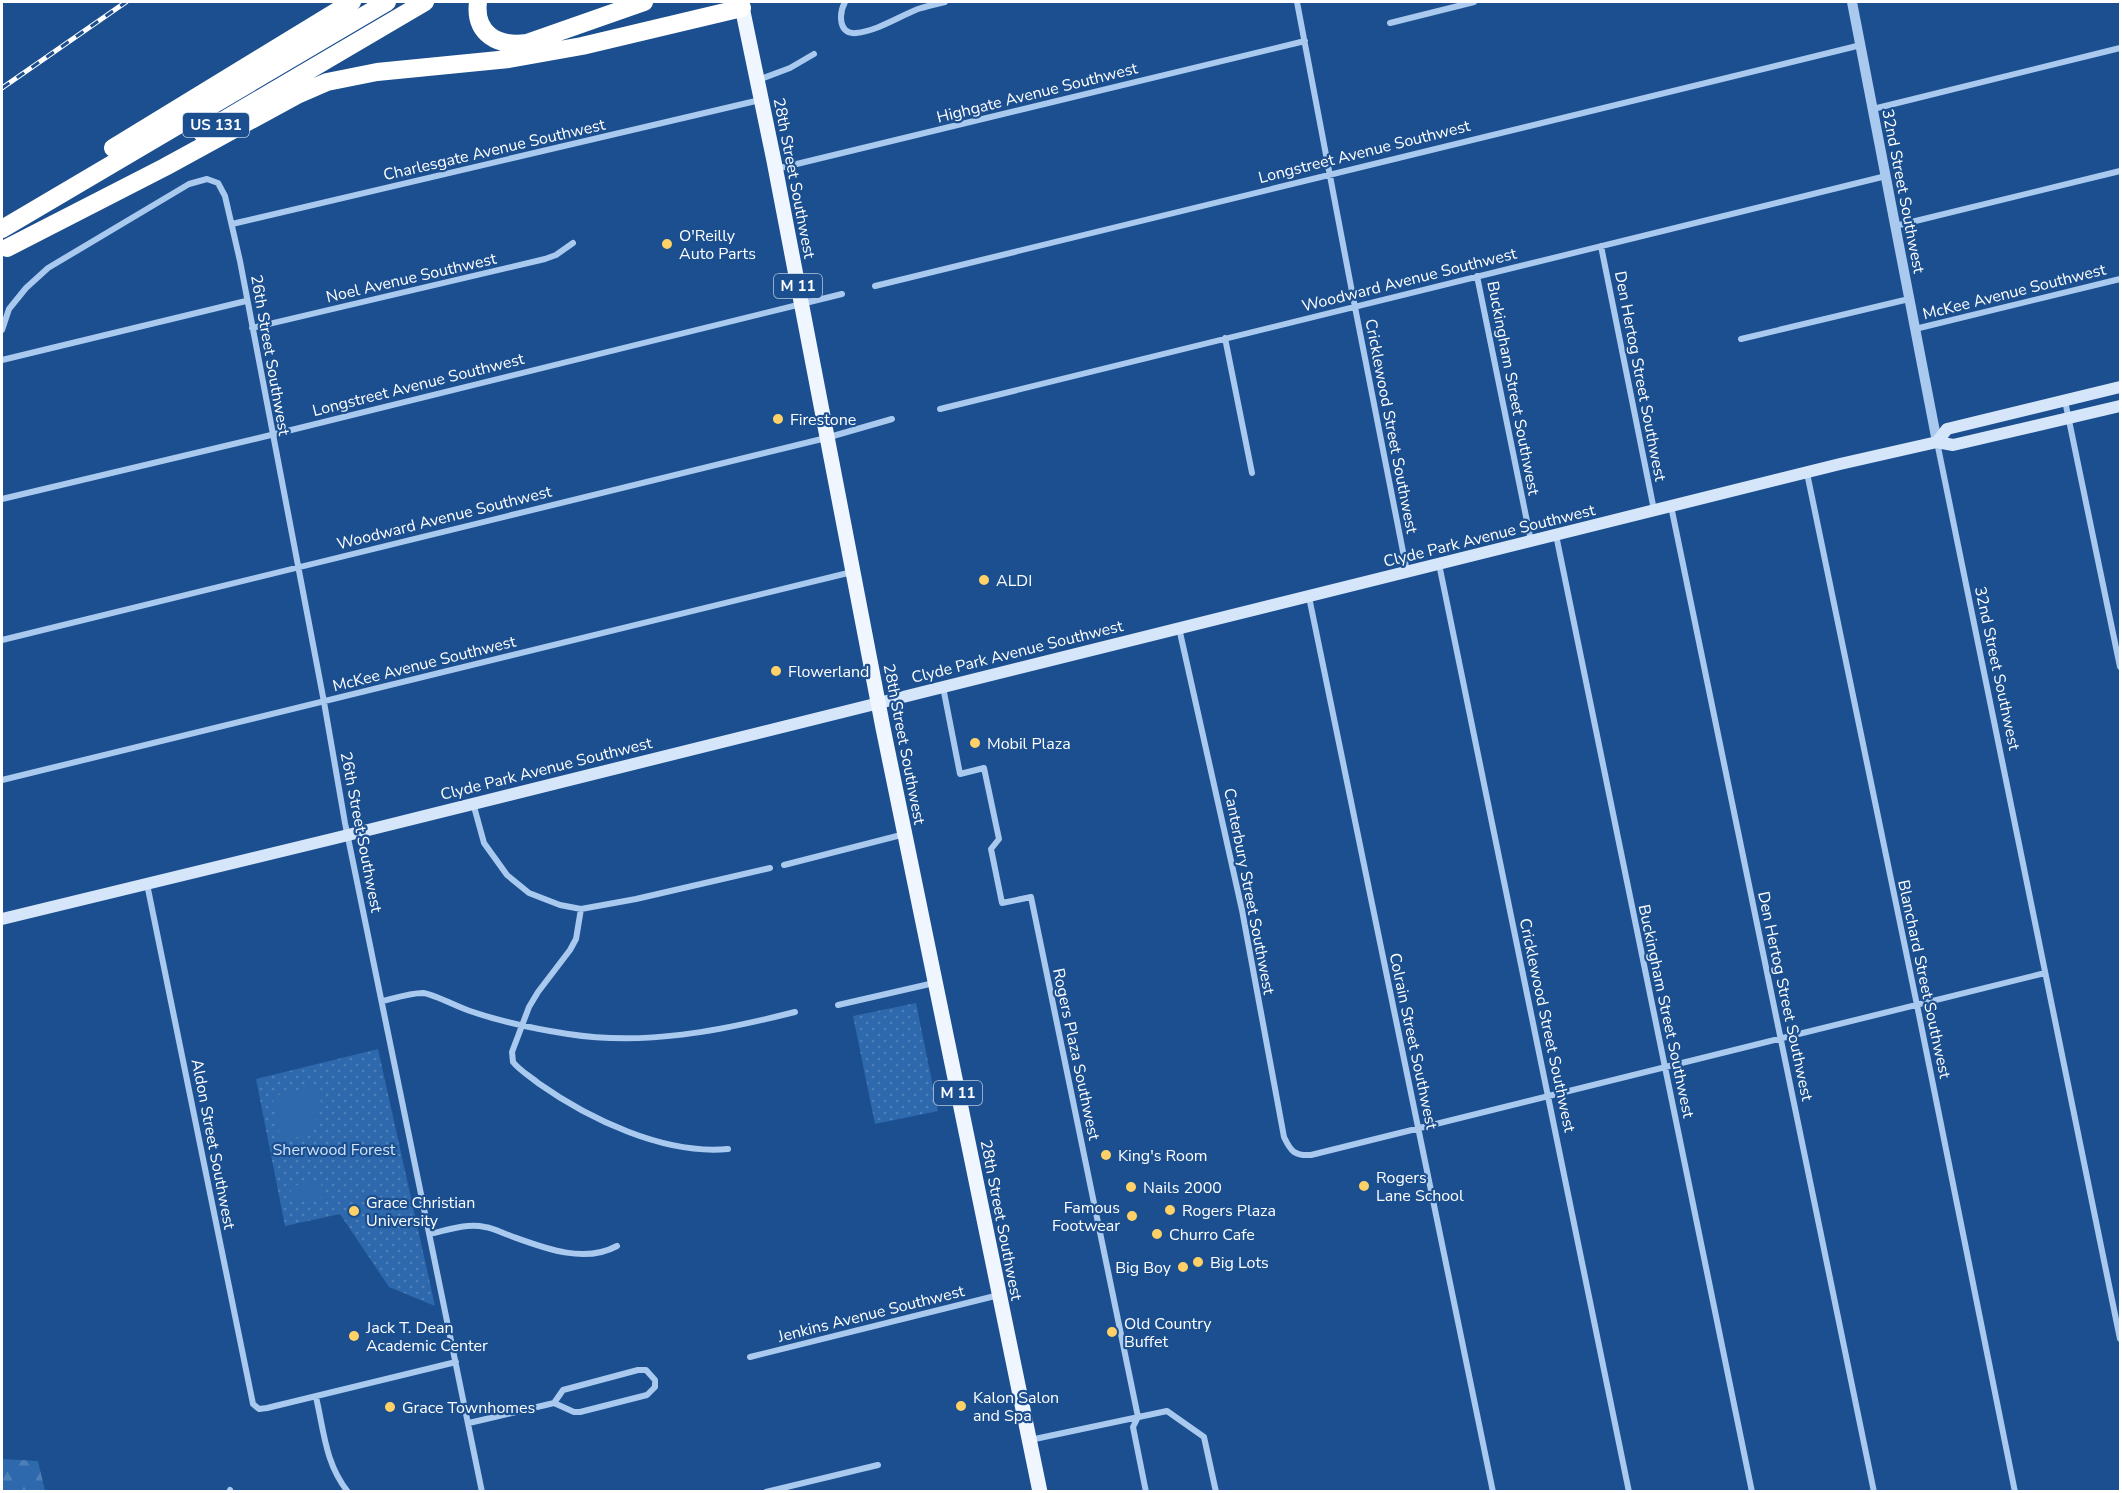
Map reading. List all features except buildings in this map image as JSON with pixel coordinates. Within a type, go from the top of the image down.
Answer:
[{"type":"highway","points":[[2,223],[51,187],[352,2]]},
{"type":"highway","name":"US 131","points":[[2,229],[387,2]]},
{"type":"highway","name":"US 131","points":[[4,250],[425,2]]},
{"type":"highway","points":[[478,2],[477,13],[484,29],[493,39],[512,44],[527,43],[644,2]]},
{"type":"highway","points":[[4,250],[165,167],[289,99],[327,82],[377,72],[509,59],[574,48],[742,5]]},
{"type":"main road","name":"28th Street Southwest","points":[[742,5],[776,170],[878,703],[1040,1491]]},
{"type":"main road","name":"Clyde Park Avenue Southwest","points":[[1937,442],[1947,429],[2121,387]]},
{"type":"main road","name":"Clyde Park Avenue Southwest","points":[[2,919],[1807,472],[1937,442],[1953,445],[2121,406]]},
{"type":"street","points":[[845,2],[841,15],[843,27],[847,32],[853,34],[866,32],[921,8],[945,2]]},
{"type":"street","name":"Cricklewood Street Southwest","points":[[1297,2],[1407,572]]},
{"type":"street","points":[[1390,22],[1474,2]]},
{"type":"street","name":"32nd Street Southwest","points":[[1852,2],[1937,442],[2121,1339]]},
{"type":"street","name":"Highgate Avenue Southwest","points":[[776,170],[1305,40]]},
{"type":"street","name":"Longstreet Avenue Southwest","points":[[875,286],[1329,173],[1860,45]]},
{"type":"street","points":[[1872,109],[2121,48]]},
{"type":"street","points":[[758,80],[784,71],[814,54]]},
{"type":"street","name":"Charlesgate Avenue Southwest","points":[[232,224],[762,99]]},
{"type":"street","points":[[1895,226],[2121,171]]},
{"type":"street","name":"Woodward Avenue Southwest","points":[[940,409],[1886,177]]},
{"type":"street","name":"26th Street Southwest","points":[[2,330],[9,309],[48,268],[189,184],[207,178],[218,183],[225,196],[232,224],[348,835],[483,1491]]},
{"type":"street","name":"Noel Avenue Southwest","points":[[252,328],[545,259],[556,255],[573,243]]},
{"type":"street","name":"Den Hertog Street Southwest","points":[[1601,246],[1654,511]]},
{"type":"street","name":"Buckingham Street Southwest","points":[[1477,276],[1531,541]]},
{"type":"street","name":"McKee Avenue Southwest","points":[[1915,329],[2121,279]]},
{"type":"street","name":"Longstreet Avenue Southwest","points":[[2,499],[272,435],[842,294]]},
{"type":"street","name":"McKee Avenue Southwest","points":[[1741,339],[1909,299]]},
{"type":"street","points":[[2,360],[246,301]]},
{"type":"street","points":[[1225,338],[1252,473]]},
{"type":"street","points":[[2065,401],[2121,667]]},
{"type":"street","name":"Woodward Avenue Southwest","points":[[2,640],[826,438],[892,419]]},
{"type":"street","name":"Blanchard Street Southwest","points":[[1807,472],[2015,1491]]},
{"type":"street","name":"Den Hertog Street Southwest","points":[[1671,506],[1874,1491]]},
{"type":"street","name":"Buckingham Street Southwest","points":[[1556,535],[1752,1491]]},
{"type":"street","name":"Cricklewood Street Southwest","points":[[1439,564],[1629,1491]]},
{"type":"street","name":"McKee Avenue Southwest","points":[[2,780],[854,572]]},
{"type":"street","name":"Colrain Street Southwest","points":[[1309,596],[1493,1491]]},
{"type":"street","name":"Canterbury Street Southwest","points":[[1179,628],[1242,910],[1284,1137],[1290,1151],[1298,1156],[1311,1155],[1418,1129]]},
{"type":"street","name":"Rogers Plaza Southwest","points":[[943,687],[960,774],[984,768],[999,839],[991,849],[1002,903],[1031,897],[1138,1417],[1133,1426],[1146,1491]]},
{"type":"street","points":[[473,803],[484,843],[507,875],[529,893],[560,905],[581,909],[636,899],[770,868]]},
{"type":"street","points":[[784,865],[905,834]]},
{"type":"street","name":"Aldon Street Southwest","points":[[147,884],[251,1396],[257,1408],[267,1408],[316,1396]]},
{"type":"street","points":[[581,909],[576,939],[538,992],[521,1026],[512,1054],[513,1062],[566,1101],[606,1122],[641,1136],[704,1150],[728,1149]]},
{"type":"street","points":[[1418,1129],[2045,973]]},
{"type":"street","points":[[838,1005],[936,982]]},
{"type":"street","points":[[383,1001],[427,994],[467,1010],[521,1026],[580,1036],[638,1039],[686,1036],[795,1012]]},
{"type":"street","points":[[430,1233],[471,1226],[486,1227],[549,1250],[579,1254],[596,1253],[617,1246]]},
{"type":"street","name":"Jenkins Avenue Southwest","points":[[750,1357],[999,1295]]},
{"type":"street","points":[[348,1491],[329,1459],[316,1396],[456,1362]]},
{"type":"street","points":[[469,1423],[554,1403],[573,1412],[580,1412],[647,1395],[655,1387],[656,1380],[646,1371],[638,1370],[563,1390],[554,1403]]},
{"type":"street","points":[[1030,1440],[1167,1411],[1204,1437],[1216,1491]]},
{"type":"street","points":[[766,1491],[878,1465]]},
{"type":"green space","points":[[916,1003],[938,1111],[875,1124],[853,1016]]},
{"type":"green space","name":"Sherwood Forest","points":[[378,1049],[435,1306],[389,1287],[340,1214],[285,1226],[256,1079]]},
{"type":"green space","points":[[320,1084],[320,1106],[314,1122],[301,1135],[281,1143],[272,1097]]},
{"type":"green space","points":[[320,1180],[324,1197],[294,1204],[290,1187]]},
{"type":"green space","points":[[2,1459],[38,1461],[45,1491],[2,1491]]},
{"type":"railway","points":[[2,88],[126,2]]},
{"type":"place","name":"O'Reilly Auto Parts","points":[[667,244]]},
{"type":"place","name":"Firestone","points":[[778,419]]},
{"type":"place","name":"ALDI","points":[[984,580]]},
{"type":"place","name":"Flowerland","points":[[776,671]]},
{"type":"place","name":"Mobil Plaza","points":[[975,743]]},
{"type":"place","name":"King's Room","points":[[1106,1155]]},
{"type":"place","name":"Rogers Lane School","points":[[1364,1186]]},
{"type":"place","name":"Nails 2000","points":[[1131,1187]]},
{"type":"place","name":"Rogers Plaza","points":[[1170,1210]]},
{"type":"place","name":"Grace Christian University","points":[[354,1211]]},
{"type":"place","name":"Famous Footwear","points":[[1132,1216]]},
{"type":"place","name":"Churro Cafe","points":[[1157,1234]]},
{"type":"place","name":"Big Lots","points":[[1198,1262]]},
{"type":"place","name":"Big Boy","points":[[1183,1267]]},
{"type":"place","name":"Old Country Buffet","points":[[1112,1332]]},
{"type":"place","name":"Jack T. Dean Academic Center","points":[[354,1336]]},
{"type":"place","name":"Kalon Salon and Spa","points":[[961,1406]]},
{"type":"place","name":"Grace Townhomes","points":[[390,1407]]}]
